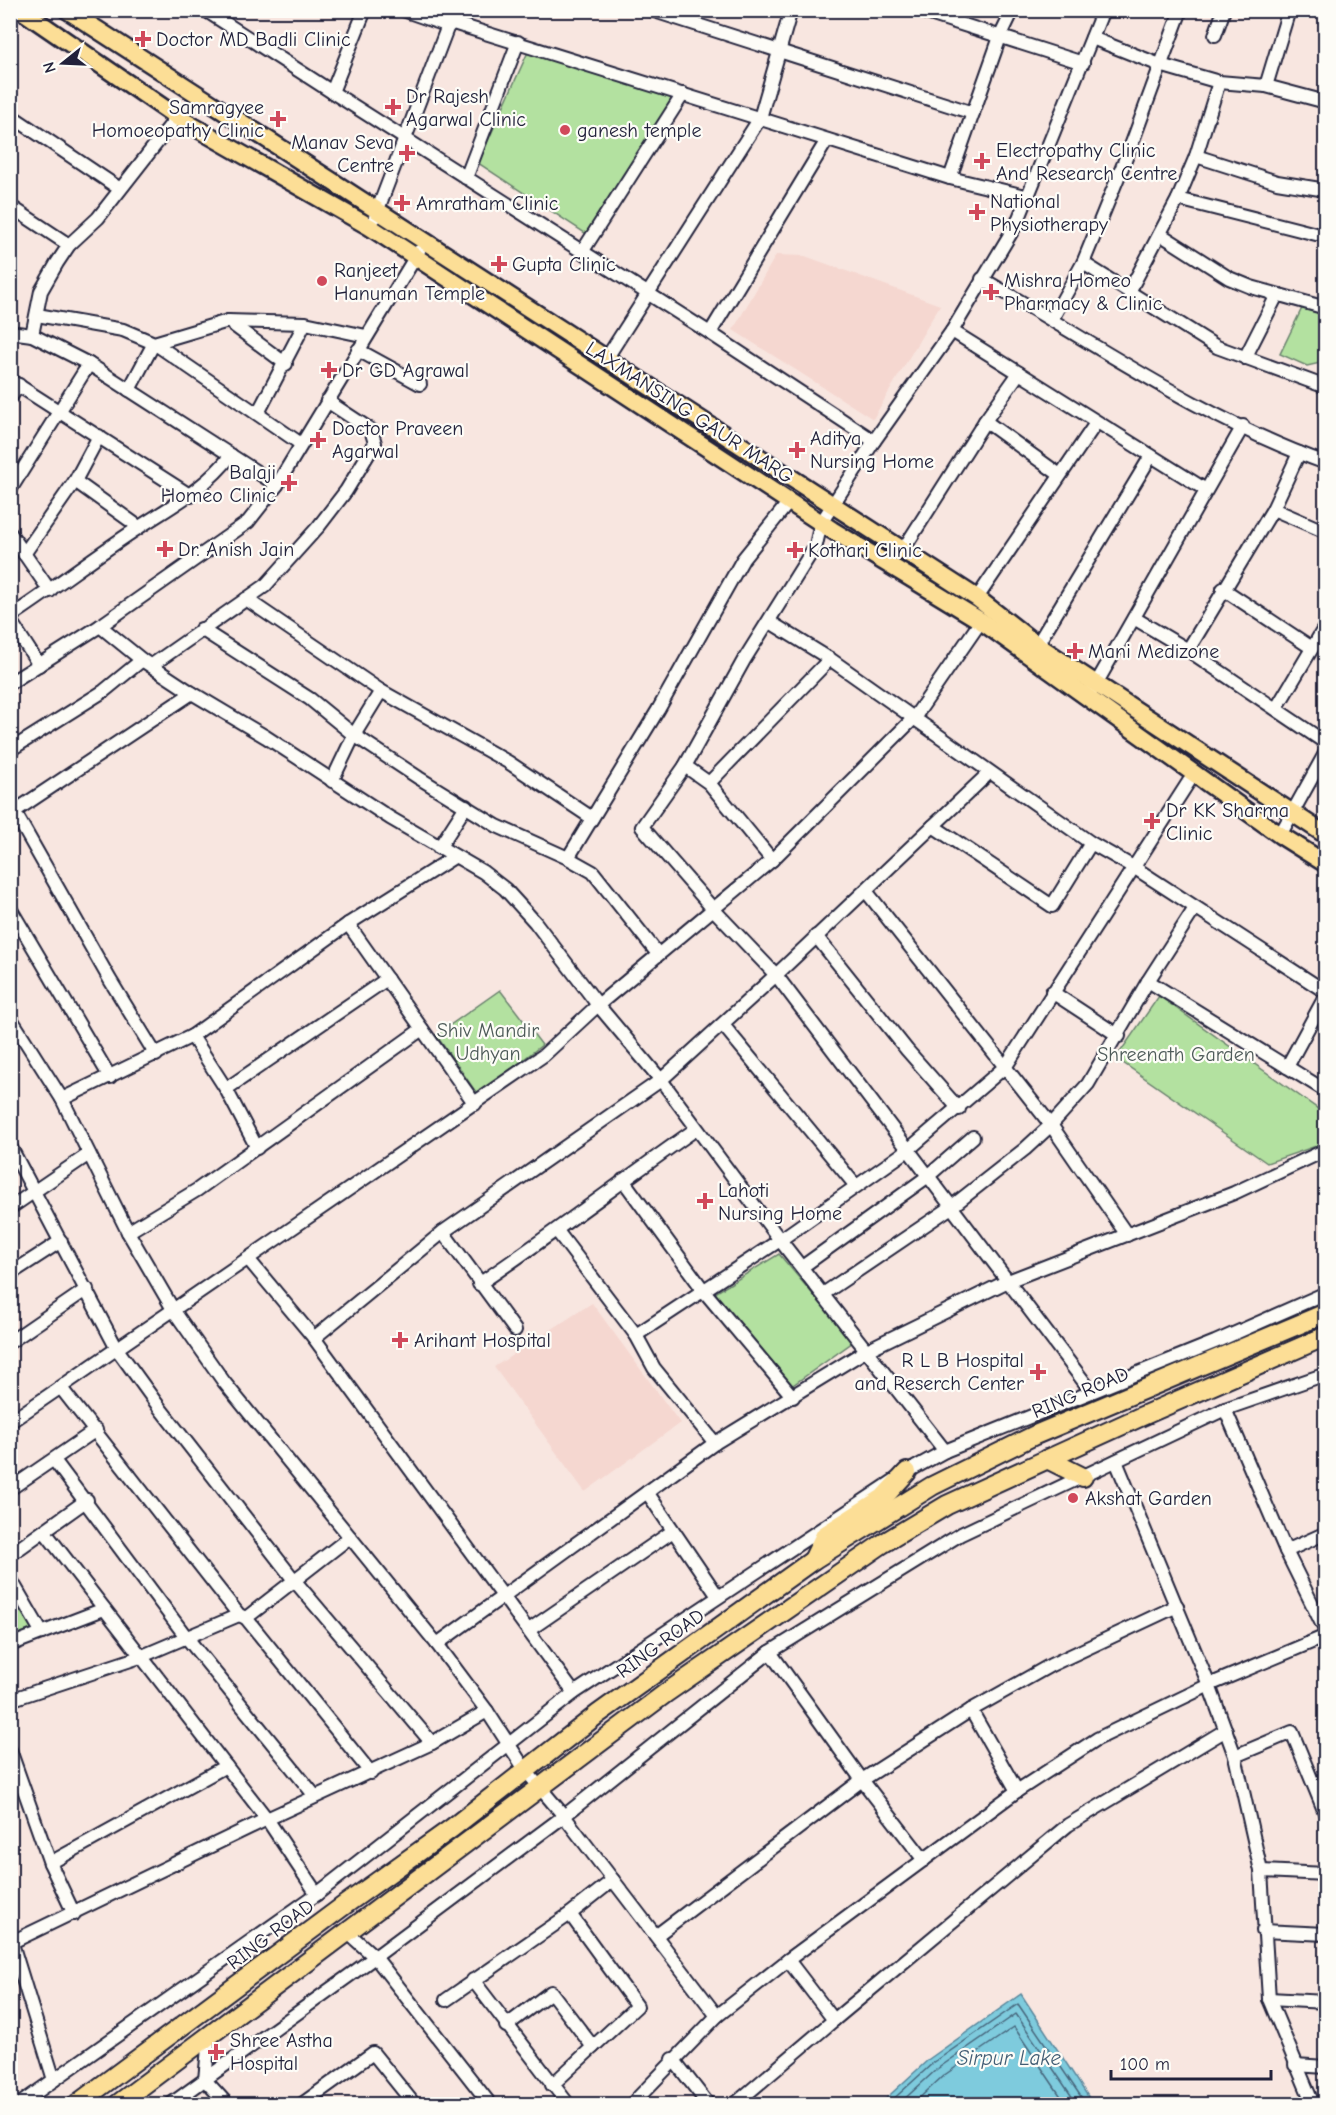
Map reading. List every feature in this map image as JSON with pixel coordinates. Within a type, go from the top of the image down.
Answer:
[{"type":"highway","name":"RING ROAD","points":[[77,2104],[526,1772],[598,1714],[813,1560],[932,1486],[1035,1435],[1326,1313]]},
{"type":"highway","points":[[118,2104],[346,1932],[540,1790],[666,1693],[882,1544],[947,1505],[1326,1336]]},
{"type":"highway","points":[[1047,1459],[1083,1477]]},
{"type":"highway","points":[[813,1560],[825,1534],[883,1498],[907,1472]]},
{"type":"main road","name":"LAXMANSING GAUR MARG","points":[[21,10],[177,117],[423,242],[977,598],[1195,772],[1280,835],[1326,864]]},
{"type":"main road","name":"LAXMANSING GAUR MARG","points":[[67,10],[374,219],[417,258],[821,523],[1291,811],[1326,835]]},
{"type":"street","points":[[205,10],[710,333],[874,441]]},
{"type":"street","points":[[332,92],[364,10]]},
{"type":"street","points":[[403,10],[451,20],[950,178],[1029,197]]},
{"type":"street","points":[[651,10],[973,113]]},
{"type":"street","points":[[606,359],[760,118],[791,10]]},
{"type":"street","points":[[916,10],[1083,63]]},
{"type":"street","points":[[950,178],[1000,37],[1013,10]]},
{"type":"street","points":[[1091,1391],[950,1208],[776,975],[714,910],[642,827],[685,765],[744,660],[770,622],[816,545],[821,523],[874,441],[952,331],[1017,223],[1103,10]]},
{"type":"street","points":[[1052,319],[1083,263],[1132,142],[1181,10]]},
{"type":"street","points":[[1215,35],[1224,10]]},
{"type":"street","points":[[1266,86],[1289,10]]},
{"type":"street","points":[[374,219],[451,20]]},
{"type":"street","points":[[1092,38],[1160,64],[1219,82],[1266,86],[1326,102]]},
{"type":"street","points":[[466,178],[518,42]]},
{"type":"street","points":[[1130,292],[1178,199],[1196,156],[1219,82]]},
{"type":"street","points":[[582,252],[682,94]]},
{"type":"street","points":[[10,115],[120,189]]},
{"type":"street","points":[[32,335],[41,291],[69,245],[98,218],[177,117]]},
{"type":"street","points":[[710,333],[826,140]]},
{"type":"street","points":[[1196,156],[1277,182],[1326,190]]},
{"type":"street","points":[[1178,199],[1316,234]]},
{"type":"street","points":[[10,206],[69,245]]},
{"type":"street","points":[[1160,234],[1229,278],[1251,287],[1326,308]]},
{"type":"street","points":[[10,683],[100,626],[248,522],[277,485],[366,336],[417,258],[423,242]]},
{"type":"street","points":[[1083,263],[1217,347],[1326,387]]},
{"type":"street","points":[[982,279],[1208,411],[1326,463]]},
{"type":"street","points":[[1245,358],[1277,294]]},
{"type":"street","points":[[37,315],[123,330],[154,344],[258,412],[301,444]]},
{"type":"street","points":[[129,390],[154,344],[228,321],[305,323],[366,336]]},
{"type":"street","points":[[228,321],[286,364]]},
{"type":"street","points":[[258,412],[286,364],[305,323]]},
{"type":"street","points":[[952,331],[1206,490]]},
{"type":"street","points":[[10,332],[32,335],[89,364],[277,485]]},
{"type":"street","points":[[358,350],[420,384]]},
{"type":"street","points":[[10,490],[89,364]]},
{"type":"street","points":[[903,550],[985,421],[1019,373]]},
{"type":"street","points":[[10,398],[15,382],[191,496]]},
{"type":"street","points":[[10,750],[265,586],[306,542],[346,491],[375,443],[371,430],[327,401]]},
{"type":"street","points":[[985,421],[1060,476]]},
{"type":"street","points":[[977,598],[1096,423]]},
{"type":"street","points":[[1092,690],[1243,426]]},
{"type":"street","points":[[24,554],[75,482],[99,436]]},
{"type":"street","points":[[1188,650],[1273,509],[1299,453]]},
{"type":"street","points":[[39,665],[10,619],[139,527],[191,496],[219,470],[231,454]]},
{"type":"street","points":[[1037,645],[1151,456]]},
{"type":"street","points":[[75,482],[139,527]]},
{"type":"street","points":[[568,858],[658,710],[743,559],[789,502]]},
{"type":"street","points":[[1273,509],[1326,532]]},
{"type":"street","points":[[10,533],[50,591]]},
{"type":"street","points":[[1223,589],[1312,648]]},
{"type":"street","points":[[246,599],[381,691],[508,762],[591,818]]},
{"type":"street","points":[[1134,618],[1188,650],[1326,743]]},
{"type":"street","points":[[10,1422],[249,1260],[544,1055],[598,1005],[772,860],[914,718],[981,621]]},
{"type":"street","points":[[770,622],[830,659],[1091,843],[1136,868],[1326,993],[1287,1067]]},
{"type":"street","points":[[1276,709],[1326,625]]},
{"type":"street","points":[[100,626],[147,663],[192,693],[266,737],[332,782],[439,848],[483,872],[505,889],[535,921],[598,1005],[661,1080],[780,1240],[945,1450]]},
{"type":"street","points":[[201,629],[310,699],[354,735],[466,806],[506,830],[593,872],[658,954]]},
{"type":"street","points":[[709,783],[830,659]]},
{"type":"street","points":[[332,782],[354,735],[381,691]]},
{"type":"street","points":[[156,1055],[110,980],[13,807],[192,693]]},
{"type":"street","points":[[1280,835],[1291,811],[1326,752]]},
{"type":"street","points":[[685,765],[709,783],[772,860]]},
{"type":"street","points":[[636,1335],[780,1240],[908,1150],[959,1109],[1006,1066],[1052,992],[1136,868],[1195,772]]},
{"type":"street","points":[[314,1338],[443,1233],[661,1080],[723,1025],[989,773]]},
{"type":"street","points":[[439,848],[466,806]]},
{"type":"street","points":[[933,826],[1052,906],[1091,843]]},
{"type":"street","points":[[62,1099],[192,1036],[348,924],[454,857]]},
{"type":"street","points":[[866,891],[1051,1125],[1127,1235]]},
{"type":"street","points":[[10,908],[110,1077]]},
{"type":"street","points":[[823,1294],[950,1208],[1025,1149],[1051,1125],[1088,1084],[1119,1036],[1148,981],[1195,908]]},
{"type":"street","points":[[348,924],[475,1104]]},
{"type":"street","points":[[816,936],[959,1109]]},
{"type":"street","points":[[226,1089],[387,979]]},
{"type":"street","points":[[1148,981],[1326,1091]]},
{"type":"street","points":[[1052,992],[1119,1036]]},
{"type":"street","points":[[12,1023],[62,1099],[128,1232],[174,1311],[224,1382],[437,1644],[487,1711],[526,1772],[564,1816],[717,2016]]},
{"type":"street","points":[[723,1025],[856,1186]]},
{"type":"street","points":[[128,1232],[197,1190],[422,1029]]},
{"type":"street","points":[[192,1036],[226,1089],[257,1148]]},
{"type":"street","points":[[479,1284],[557,1232],[623,1180],[696,1129]]},
{"type":"street","points":[[802,1267],[927,1177],[974,1137]]},
{"type":"street","points":[[10,1146],[36,1190],[117,1349],[159,1407],[294,1580],[432,1743]]},
{"type":"street","points":[[437,1644],[715,1443],[867,1350],[1008,1281],[1234,1193],[1326,1150]]},
{"type":"street","points":[[10,1208],[89,1154]]},
{"type":"street","points":[[623,1180],[704,1291],[793,1397]]},
{"type":"street","points":[[557,1232],[636,1335],[654,1368],[715,1443]]},
{"type":"street","points":[[443,1233],[515,1330]]},
{"type":"street","points":[[10,1274],[61,1241]]},
{"type":"street","points":[[249,1260],[314,1338],[574,1693]]},
{"type":"street","points":[[10,1342],[87,1288]]},
{"type":"street","points":[[20,2104],[317,1894],[574,1693],[717,1595],[907,1472],[945,1450],[1215,1342],[1326,1293]]},
{"type":"street","points":[[171,2104],[375,1958],[564,1816],[770,1652],[961,1534],[1225,1409],[1326,1374]]},
{"type":"street","points":[[61,1388],[242,1616],[371,1773]]},
{"type":"street","points":[[632,2104],[717,2016],[788,1960],[1017,1791],[1097,1739],[1209,1685],[1326,1634],[1286,1551],[1225,1409]]},
{"type":"street","points":[[10,1489],[96,1430]]},
{"type":"street","points":[[54,1460],[87,1500],[187,1638],[315,1796]]},
{"type":"street","points":[[1116,1461],[1209,1685],[1235,1756],[1261,1871],[1269,1999],[1313,2104]]},
{"type":"street","points":[[647,1492],[717,1595]]},
{"type":"street","points":[[10,1555],[87,1500]]},
{"type":"street","points":[[529,1630],[673,1531]]},
{"type":"street","points":[[45,1532],[267,1819],[317,1894]]},
{"type":"street","points":[[1286,1551],[1326,1533]]},
{"type":"street","points":[[10,1700],[140,1657],[242,1616],[350,1537]]},
{"type":"street","points":[[10,1578],[42,1633]]},
{"type":"street","points":[[657,1935],[862,1780],[972,1710],[1051,1665],[1177,1606]]},
{"type":"street","points":[[10,1645],[104,1609]]},
{"type":"street","points":[[770,1652],[862,1780],[924,1860]]},
{"type":"street","points":[[972,1710],[1017,1791]]},
{"type":"street","points":[[54,2080],[11,1939],[74,1914],[315,1796],[371,1773],[432,1743],[487,1711]]},
{"type":"street","points":[[735,2104],[1068,1825],[1226,1730]]},
{"type":"street","points":[[1235,1756],[1292,1732],[1326,1815]]},
{"type":"street","points":[[10,1750],[50,1863],[74,1914]]},
{"type":"street","points":[[50,1863],[226,1766]]},
{"type":"street","points":[[1261,1871],[1326,1874]]},
{"type":"street","points":[[446,2000],[570,1914],[613,1880]]},
{"type":"street","points":[[552,2085],[638,2006],[570,1914]]},
{"type":"street","points":[[1263,1931],[1326,1934]]},
{"type":"street","points":[[346,1932],[375,1958],[490,2104]]},
{"type":"street","points":[[788,1960],[834,2020]]},
{"type":"street","points":[[473,1980],[568,2104]]},
{"type":"street","points":[[506,2026],[551,1992],[593,2047]]},
{"type":"street","points":[[1269,1999],[1326,2002]]},
{"type":"street","points":[[209,2037],[205,2079],[227,2104]]},
{"type":"street","points":[[304,2104],[373,2053],[407,2102]]},
{"type":"street","points":[[673,2059],[708,2104]]},
{"type":"street","points":[[1295,2065],[1326,2067]]},
{"type":"shaded area","points":[[776,255],[805,256],[940,305],[873,419],[733,330]]},
{"type":"shaded area","points":[[592,1303],[680,1423],[585,1492],[494,1367]]},
{"type":"green space","points":[[532,43],[674,98],[594,239],[478,163]]},
{"type":"green space","points":[[1304,304],[1325,308],[1325,362],[1307,366],[1280,354]]},
{"type":"green space","name":"Shiv Mandir Udhyan","points":[[500,990],[542,1045],[478,1095],[436,1035]]},
{"type":"green space","name":"Shreenath Garden","points":[[1159,996],[1325,1114],[1325,1143],[1267,1163],[1116,1058]]},
{"type":"green space","points":[[779,1254],[853,1342],[790,1387],[715,1293]]},
{"type":"green space","points":[[10,1594],[33,1630],[10,1639]]},
{"type":"water","name":"Sirpur Lake","points":[[1021,1994],[1093,2104],[880,2104],[929,2059]]},
{"type":"place","name":"Doctor MD Badli Clinic","points":[[143,39]]},
{"type":"place","name":"Dr Rajesh Agarwal Clinic","points":[[393,107]]},
{"type":"place","name":"Samragyee Homoeopathy Clinic","points":[[278,119]]},
{"type":"place","name":"ganesh temple","points":[[565,130]]},
{"type":"place","name":"Manav Seva Centre","points":[[407,153]]},
{"type":"place","name":"Electropathy Clinic And Research Centre","points":[[982,161]]},
{"type":"place","name":"Amratham Clinic","points":[[402,203]]},
{"type":"place","name":"National Physiotherapy","points":[[977,212]]},
{"type":"place","name":"Gupta Clinic","points":[[499,264]]},
{"type":"place","name":"Ranjeet Hanuman Temple","points":[[322,281]]},
{"type":"place","name":"Mishra Homeo Pharmacy & Clinic","points":[[991,292]]},
{"type":"place","name":"Dr GD Agrawal","points":[[329,370]]},
{"type":"place","name":"Doctor Praveen Agarwal","points":[[318,440]]},
{"type":"place","name":"Aditya Nursing Home","points":[[797,450]]},
{"type":"place","name":"Balaji Homeo Clinic","points":[[289,483]]},
{"type":"place","name":"Dr. Anish Jain","points":[[165,549]]},
{"type":"place","name":"Kothari Clinic","points":[[795,550]]},
{"type":"place","name":"Mani Medizone","points":[[1075,651]]},
{"type":"place","name":"Dr KK Sharma Clinic","points":[[1152,821]]},
{"type":"place","name":"Lahoti Nursing Home","points":[[705,1201]]},
{"type":"place","name":"Arihant Hospital","points":[[400,1340]]},
{"type":"place","name":"R L B Hospital and Reserch Center","points":[[1038,1372]]},
{"type":"place","name":"Akshat Garden","points":[[1073,1498]]},
{"type":"place","name":"Shree Astha Hospital","points":[[216,2052]]}]
